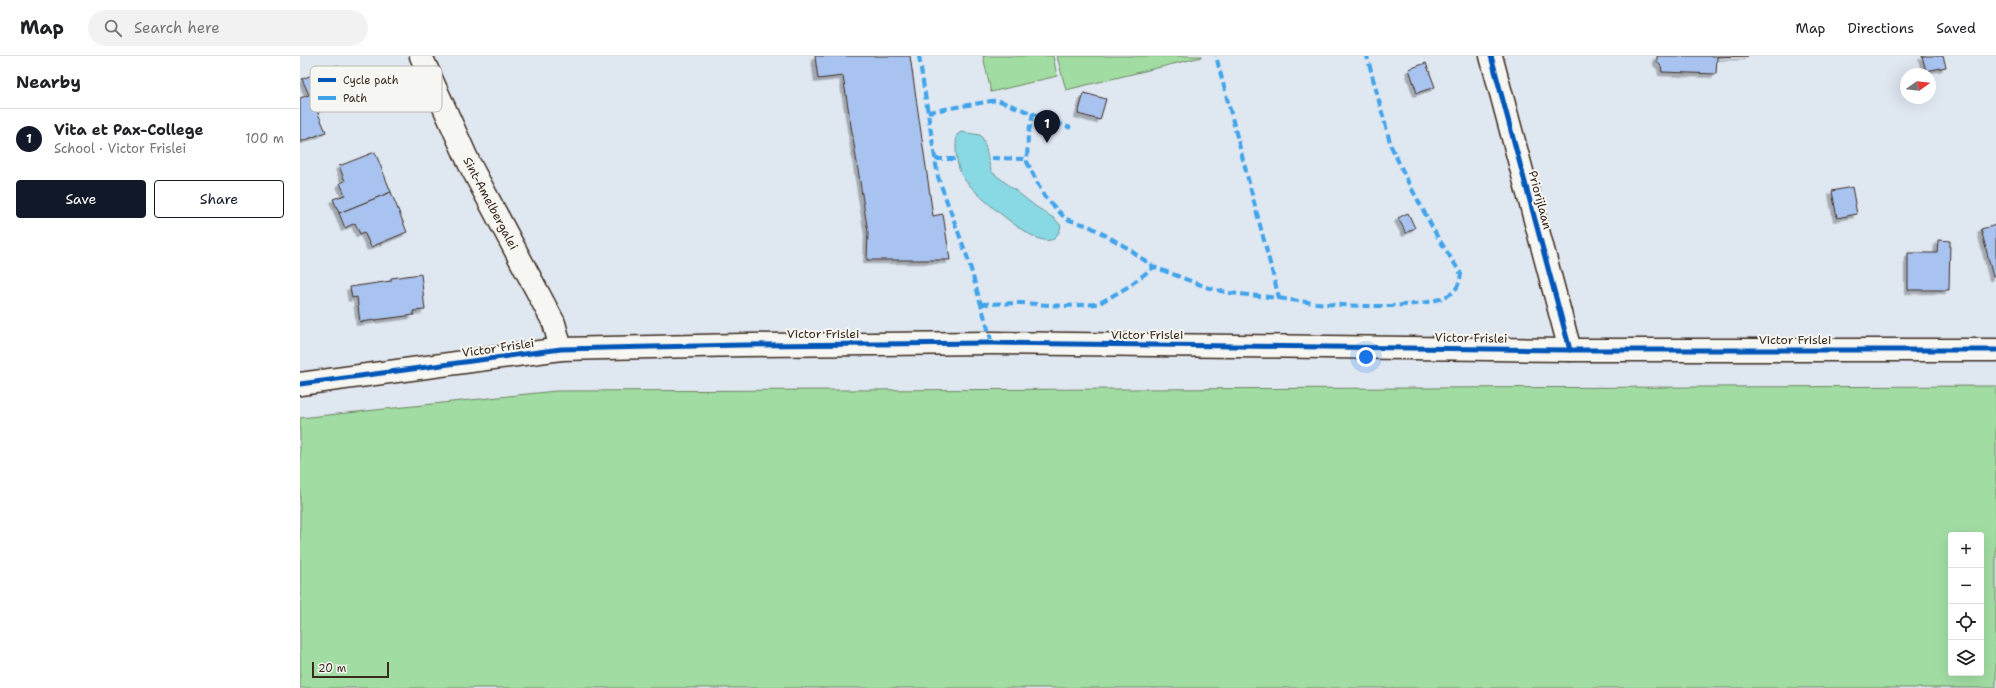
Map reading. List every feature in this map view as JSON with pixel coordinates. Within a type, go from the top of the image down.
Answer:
[{"type":"street","name":"Sint-Amelbergalei","points":[[421,56],[426,66]]},
{"type":"street","name":"Priorijlaan","points":[[1491,56],[1570,350]]},
{"type":"street","name":"Sint-Amelbergalei","points":[[442,102],[469,162],[554,323],[561,349]]},
{"type":"street","name":"Victor Frislei","points":[[300,384],[561,349],[742,345],[992,344],[1570,350],[1996,350]]},
{"type":"green space","points":[[983,56],[1053,56],[1057,76],[991,92]]},
{"type":"green space","points":[[1057,56],[1202,56],[1202,57],[1066,90]]},
{"type":"green space","points":[[1996,386],[1996,688],[300,688],[300,418],[556,391]]},
{"type":"water","points":[[961,132],[980,135],[984,142],[992,172],[1035,206],[1055,219],[1061,226],[1054,239],[1044,240],[1036,238],[1025,232],[986,202],[966,181],[959,170],[956,155],[957,135]]},
{"type":"building","points":[[815,56],[910,56],[933,216],[943,214],[950,260],[867,260],[868,232],[843,76],[818,79]]},
{"type":"building","points":[[1657,56],[1748,56],[1717,57],[1716,74],[1662,72],[1661,66],[1657,62]]},
{"type":"building","points":[[1922,56],[1943,56],[1946,67],[1936,69],[1925,68]]},
{"type":"building","points":[[1426,63],[1435,87],[1417,93],[1409,69]]},
{"type":"building","points":[[310,76],[310,112],[317,112],[326,132],[300,142],[300,98],[309,95],[302,79]]},
{"type":"building","points":[[1084,93],[1106,99],[1100,120],[1078,114]]},
{"type":"building","points":[[375,152],[391,192],[339,213],[333,199],[345,195],[340,183],[345,181],[339,166]]},
{"type":"building","points":[[1852,187],[1857,214],[1837,218],[1832,191]]},
{"type":"building","points":[[391,192],[407,232],[371,247],[364,232],[360,234],[355,223],[345,228],[339,213]]},
{"type":"building","points":[[1408,213],[1415,228],[1406,233],[1398,218]]},
{"type":"building","points":[[1996,225],[1996,277],[1993,277],[1981,229]]},
{"type":"building","points":[[1938,240],[1950,241],[1949,290],[1908,290],[1908,253],[1937,253]]},
{"type":"building","points":[[421,274],[425,310],[413,311],[414,315],[360,322],[357,297],[352,298],[350,287],[391,281],[391,278]]},
{"type":"marked path","points":[[919,56],[938,177],[968,259],[992,343]]},
{"type":"marked path","points":[[1033,113],[1028,135],[1027,162],[1044,196],[1066,219],[1089,226],[1121,244],[1154,267],[1209,288],[1229,293],[1279,298],[1216,56]]},
{"type":"marked path","points":[[1279,298],[1342,305],[1394,306],[1418,304],[1438,300],[1452,293],[1456,289],[1459,282],[1461,274],[1437,236],[1407,180],[1391,146],[1367,56]]},
{"type":"marked path","points":[[928,112],[997,100],[1071,128]]},
{"type":"marked path","points":[[992,158],[1027,159]]},
{"type":"marked path","points":[[935,159],[958,159]]},
{"type":"marked path","points":[[981,304],[1022,303],[1063,306],[1098,304],[1126,288],[1154,267]]},
{"type":"cycle path","points":[[1491,56],[1570,350]]},
{"type":"cycle path","points":[[300,384],[561,349],[742,345],[992,343],[1570,350],[1996,350]]},
{"type":"place","name":"Vita et Pax-College","points":[[1047,143]]}]
